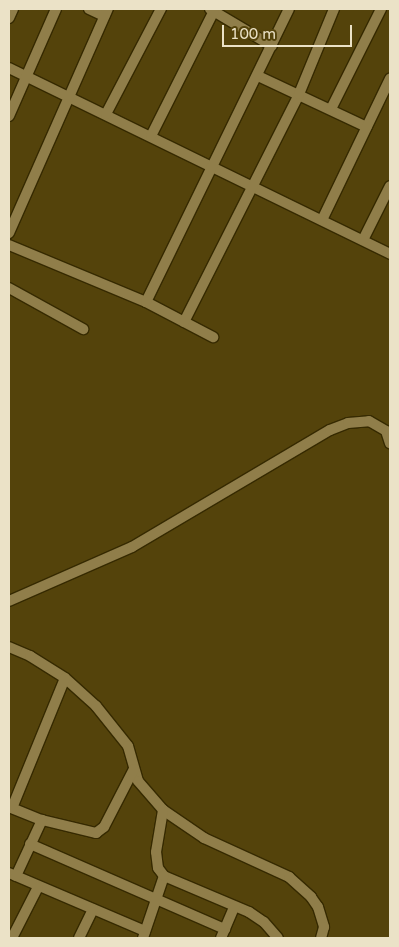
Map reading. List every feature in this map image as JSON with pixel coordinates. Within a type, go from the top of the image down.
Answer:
[{"type":"street","points":[[9,18],[13,9]]},
{"type":"street","points":[[9,116],[28,77],[56,9]]},
{"type":"street","points":[[9,233],[106,12],[89,9]]},
{"type":"street","points":[[106,114],[161,9]]},
{"type":"street","points":[[146,302],[212,165],[258,76],[289,9]]},
{"type":"street","points":[[184,322],[254,187],[299,94],[334,9]]},
{"type":"street","points":[[331,109],[381,9]]},
{"type":"street","points":[[151,136],[212,10],[272,46]]},
{"type":"street","points":[[9,68],[212,165],[390,254]]},
{"type":"street","points":[[258,76],[367,126]]},
{"type":"street","points":[[322,220],[390,79]]},
{"type":"street","points":[[363,240],[390,186]]},
{"type":"street","points":[[9,245],[146,302],[213,337]]},
{"type":"street","points":[[9,288],[82,329]]},
{"type":"street","points":[[9,601],[132,546],[330,430],[363,421],[378,424],[388,431],[390,443]]},
{"type":"street","points":[[9,647],[30,656],[66,678],[96,706],[119,732],[128,746],[138,781],[163,810],[204,838],[289,876],[318,906],[324,928],[321,938]]},
{"type":"street","points":[[66,678],[10,807],[42,820],[90,833],[100,832],[134,769]]},
{"type":"street","points":[[163,810],[156,852],[158,868],[164,876],[264,922],[278,938]]},
{"type":"street","points":[[42,820],[12,874],[38,887],[92,909],[144,934],[164,876]]},
{"type":"street","points":[[30,844],[158,898],[223,934],[234,907]]},
{"type":"street","points":[[12,938],[38,887]]},
{"type":"street","points":[[79,938],[92,909]]}]
